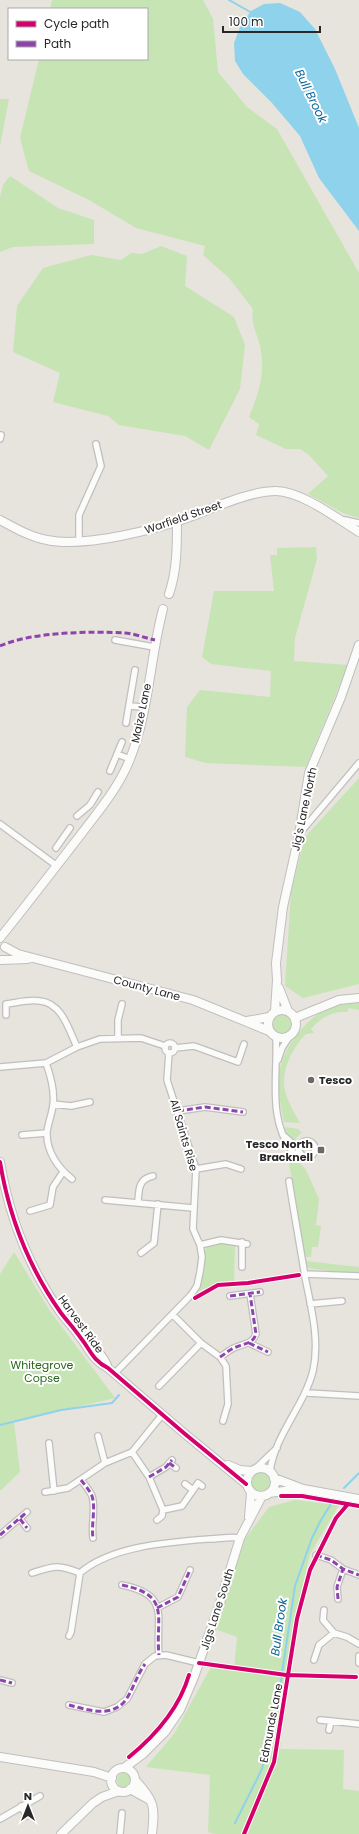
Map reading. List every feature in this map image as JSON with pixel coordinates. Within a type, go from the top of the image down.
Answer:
[{"type":"street","points":[[79,541],[79,515],[101,466],[96,444]]},
{"type":"street","name":"Warfield Street","points":[[0,520],[28,535],[48,540],[79,541],[132,534],[177,522],[240,498],[276,491],[290,494],[314,504],[359,532]]},
{"type":"street","points":[[335,517],[359,523]]},
{"type":"street","points":[[169,594],[173,581],[176,561],[177,522]]},
{"type":"street","name":"Maize Lane","points":[[0,938],[74,844],[114,789],[130,759],[144,708],[154,647],[163,609]]},
{"type":"street","points":[[115,640],[154,647]]},
{"type":"street","name":"Jig's Lane North","points":[[288,1011],[281,995],[277,980],[276,963],[283,907],[299,835],[309,773],[341,697],[359,645]]},
{"type":"street","points":[[126,723],[135,670]]},
{"type":"street","points":[[129,706],[144,708]]},
{"type":"street","points":[[110,771],[122,742]]},
{"type":"street","points":[[117,754],[130,759]]},
{"type":"street","points":[[299,835],[359,763]]},
{"type":"street","points":[[77,816],[90,805],[98,792]]},
{"type":"street","points":[[90,805],[98,811]]},
{"type":"street","points":[[0,824],[57,866]]},
{"type":"street","points":[[56,848],[70,828]]},
{"type":"street","points":[[65,837],[74,844]]},
{"type":"street","points":[[0,938],[5,947],[5,954],[1,960]]},
{"type":"street","name":"County Lane","points":[[5,947],[18,954],[193,1000],[270,1031]]},
{"type":"street","name":"County Lane","points":[[1,960],[45,960]]},
{"type":"street","name":"Jig's Lane North","points":[[272,1014],[277,980]]},
{"type":"street","points":[[295,1018],[339,1000],[359,998]]},
{"type":"street","points":[[6,1015],[6,1004],[39,1000],[48,1003],[60,1011],[77,1047]]},
{"type":"street","points":[[118,1037],[118,1020],[122,1004]]},
{"type":"street","points":[[276,1066],[282,1048],[296,1027],[324,1007]]},
{"type":"street","points":[[246,1022],[282,1010],[288,1011],[295,1018],[296,1027]]},
{"type":"street","points":[[272,1014],[268,1025],[270,1031],[276,1037],[290,1037]]},
{"type":"street","points":[[276,1037],[274,1094],[282,1135],[293,1153],[301,1154],[305,1157],[311,1157],[315,1149],[314,1145],[309,1142],[304,1142],[300,1145],[292,1143],[282,1135]]},
{"type":"street","points":[[0,1067],[46,1063],[77,1047],[100,1038],[141,1038],[165,1046],[170,1043],[175,1048]]},
{"type":"street","points":[[175,1048],[194,1046],[238,1062],[244,1044]]},
{"type":"street","points":[[165,1046],[165,1050],[169,1053],[174,1052],[175,1048]]},
{"type":"street","name":"All Saints Rise","points":[[111,1371],[173,1315],[191,1295],[197,1286],[200,1272],[200,1245],[193,1229],[196,1169],[167,1080],[169,1053]]},
{"type":"street","points":[[46,1063],[53,1083],[53,1104],[47,1133],[48,1144],[55,1162],[63,1172],[72,1179]]},
{"type":"street","points":[[53,1104],[70,1106],[90,1102]]},
{"type":"street","points":[[178,1111],[205,1107],[243,1112]]},
{"type":"street","points":[[22,1135],[47,1133]]},
{"type":"street","points":[[300,1145],[301,1154]]},
{"type":"street","name":"Harvest Ride","points":[[0,1162],[1,1176],[11,1214],[30,1260],[53,1301],[82,1338],[88,1342],[105,1360],[111,1371],[246,1484]]},
{"type":"street","points":[[196,1169],[226,1164],[241,1169]]},
{"type":"street","points":[[30,1211],[50,1206],[53,1187],[63,1172]]},
{"type":"street","points":[[138,1202],[140,1184],[146,1177],[152,1176]]},
{"type":"street","points":[[266,1495],[274,1486],[272,1474],[277,1448],[305,1392],[313,1371],[316,1347],[289,1181]]},
{"type":"street","points":[[105,1200],[193,1208]]},
{"type":"street","points":[[141,1253],[154,1243],[158,1204]]},
{"type":"street","points":[[200,1245],[221,1240],[244,1243],[242,1267]]},
{"type":"street","points":[[305,1274],[359,1276]]},
{"type":"street","points":[[230,1296],[260,1292]]},
{"type":"street","points":[[220,1357],[235,1347],[254,1340],[256,1334],[250,1294]]},
{"type":"street","points":[[310,1304],[342,1301]]},
{"type":"street","points":[[173,1315],[201,1343],[220,1357],[226,1366],[228,1380],[228,1404],[223,1421]]},
{"type":"street","points":[[159,1386],[201,1343]]},
{"type":"street","points":[[249,1343],[268,1352]]},
{"type":"street","points":[[305,1392],[308,1394],[347,1394],[359,1396]]},
{"type":"street","points":[[45,1492],[68,1488],[82,1480],[92,1471],[105,1463],[132,1452],[162,1415]]},
{"type":"street","points":[[98,1436],[105,1463]]},
{"type":"street","points":[[49,1443],[54,1490]]},
{"type":"street","points":[[277,1448],[268,1455],[246,1479],[246,1484],[251,1493],[266,1495],[303,1489]]},
{"type":"street","points":[[132,1452],[149,1477],[163,1510],[162,1516],[157,1520]]},
{"type":"street","points":[[149,1477],[166,1467],[171,1461],[176,1468]]},
{"type":"street","name":"Harvest Ride","points":[[221,1463],[240,1470],[254,1469]]},
{"type":"street","points":[[254,1469],[261,1468],[303,1489],[359,1499]]},
{"type":"street","points":[[82,1480],[91,1495],[93,1505],[91,1528],[93,1538]]},
{"type":"street","points":[[163,1510],[182,1506],[198,1483],[202,1486]]},
{"type":"street","points":[[185,1484],[193,1490]]},
{"type":"street","name":"Jigs Lane South","points":[[248,1520],[251,1493]]},
{"type":"street","name":"Jigs Lane South","points":[[121,1769],[143,1754],[165,1732],[180,1710],[199,1663],[219,1606],[240,1538],[248,1520],[266,1495]]},
{"type":"street","points":[[0,1535],[27,1512]]},
{"type":"street","points":[[20,1519],[27,1528]]},
{"type":"street","points":[[69,1636],[80,1573],[96,1562],[120,1552],[142,1547],[201,1540],[240,1538]]},
{"type":"street","points":[[316,1555],[331,1560],[343,1569],[359,1575]]},
{"type":"street","points":[[32,1573],[53,1566],[67,1568],[80,1573]]},
{"type":"street","points":[[338,1599],[337,1587],[343,1569]]},
{"type":"street","points":[[158,1608],[178,1596],[190,1570]]},
{"type":"street","points":[[122,1585],[137,1588],[152,1598],[158,1608],[160,1618],[158,1643],[159,1655]]},
{"type":"street","points":[[324,1610],[323,1620],[334,1633],[347,1636],[359,1644]]},
{"type":"street","points":[[314,1660],[319,1645],[334,1633]]},
{"type":"street","points":[[69,1705],[104,1712],[117,1707],[127,1699],[145,1664],[152,1658],[159,1655],[176,1657],[199,1663]]},
{"type":"street","points":[[359,1656],[359,1662]]},
{"type":"street","points":[[0,1680],[12,1683]]},
{"type":"street","points":[[320,1720],[359,1724]]},
{"type":"street","points":[[330,1730],[331,1721]]},
{"type":"street","name":"Jigs Lane South","points":[[134,1777],[143,1754]]},
{"type":"street","points":[[0,1757],[94,1772],[112,1780],[120,1791]]},
{"type":"street","points":[[94,1772],[121,1769],[130,1770],[151,1800],[154,1812],[152,1834]]},
{"type":"street","points":[[102,1797],[112,1780],[121,1769]]},
{"type":"street","points":[[130,1789],[134,1777]]},
{"type":"street","points":[[61,1834],[86,1809],[102,1797],[130,1789],[151,1800]]},
{"type":"street","points":[[1,1817],[40,1796]]},
{"type":"street","points":[[21,1806],[28,1816]]},
{"type":"street","points":[[120,1834],[122,1813]]},
{"type":"green space","points":[[52,0],[203,0],[213,19],[218,72],[247,107],[277,129],[359,273],[359,518],[343,513],[308,494],[328,476],[309,455],[300,449],[286,449],[256,435],[259,424],[249,417],[260,385],[262,360],[260,345],[252,315],[253,309],[229,278],[203,255],[205,246],[136,228],[89,200],[29,171],[20,138],[39,60],[148,60],[148,8],[50,8]]},
{"type":"green space","points":[[0,99],[9,99],[0,146]]},
{"type":"green space","points":[[10,176],[58,208],[94,220],[94,244],[13,247],[0,252],[0,197],[3,185]]},
{"type":"green space","points":[[161,246],[187,256],[185,286],[234,317],[245,345],[240,389],[209,450],[185,436],[119,425],[108,416],[53,402],[60,373],[13,352],[17,306],[43,268],[91,255],[121,260],[131,253],[142,254]]},
{"type":"green space","points":[[316,547],[317,559],[295,638],[294,661],[348,665],[306,767],[206,763],[185,757],[187,707],[200,690],[270,697],[271,671],[211,664],[202,657],[214,591],[274,591],[270,555],[277,555],[277,548]]},
{"type":"green space","points":[[359,778],[359,984],[303,998],[285,986],[291,892],[305,837]]},
{"type":"green space","points":[[347,1003],[359,1003],[359,1010],[348,1008],[348,1012],[338,1012],[323,1018],[311,1029],[314,1033],[306,1034],[296,1046],[288,1062],[284,1078],[284,1086],[292,1109],[300,1123],[284,1122],[280,1098],[279,1073],[288,1048],[299,1032],[311,1019],[321,1012]]},
{"type":"green space","points":[[281,1012],[289,1016],[293,1024],[289,1032],[281,1036],[273,1032],[269,1024],[273,1016]]},
{"type":"green space","points":[[284,1127],[299,1129],[299,1131],[302,1132],[295,1139],[286,1135],[284,1132]]},
{"type":"green space","points":[[288,1157],[300,1163],[306,1170],[319,1199],[316,1225],[321,1226],[318,1247],[312,1247],[311,1257],[305,1257]]},
{"type":"green space","points":[[222,1242],[235,1244],[234,1283],[217,1284],[196,1292],[204,1272],[205,1251],[207,1246]]},
{"type":"green space","name":"Whitegrove Copse","points":[[14,1252],[50,1311],[115,1398],[14,1422],[20,1472],[0,1491],[0,1274]]},
{"type":"green space","points":[[305,1261],[359,1267],[359,1275],[308,1268]]},
{"type":"green space","points":[[257,1472],[265,1472],[271,1478],[271,1486],[265,1492],[257,1492],[251,1486],[251,1478]]},
{"type":"green space","points":[[295,1500],[339,1505],[310,1554],[295,1619],[280,1749],[344,1750],[343,1789],[359,1791],[359,1834],[215,1834],[208,1832],[210,1775],[146,1767],[174,1734],[211,1667],[234,1670],[237,1637],[215,1629],[245,1539],[269,1507]]},
{"type":"green space","points":[[121,1773],[127,1773],[131,1777],[131,1783],[127,1787],[121,1787],[117,1783],[117,1777]]},
{"type":"water","points":[[280,3],[300,12],[315,29],[335,69],[359,128],[359,231],[319,178],[300,136],[272,103],[243,74],[235,61],[234,43],[241,25],[251,11],[264,4]]},
{"type":"waterway","name":"Bull Brook","points":[[229,0],[252,13]]},
{"type":"waterway","points":[[0,1425],[61,1410],[112,1403],[119,1395]]},
{"type":"waterway","name":"Bull Brook","points":[[344,1488],[359,1473]]},
{"type":"waterway","name":"Bull Brook","points":[[235,1823],[262,1769],[277,1707],[295,1586],[312,1538],[331,1504]]},
{"type":"marked path","points":[[0,646],[13,641],[44,635],[96,632],[133,634],[155,640]]},
{"type":"marked path","points":[[178,1111],[205,1107],[243,1112]]},
{"type":"marked path","points":[[230,1296],[260,1292]]},
{"type":"marked path","points":[[220,1357],[232,1349],[250,1342],[256,1334],[250,1294]]},
{"type":"marked path","points":[[249,1343],[268,1352]]},
{"type":"marked path","points":[[149,1477],[166,1467],[172,1460]]},
{"type":"marked path","points":[[169,1463],[176,1468]]},
{"type":"marked path","points":[[81,1480],[92,1496],[94,1511],[93,1538]]},
{"type":"marked path","points":[[0,1535],[27,1512]]},
{"type":"marked path","points":[[20,1519],[27,1528]]},
{"type":"marked path","points":[[316,1555],[331,1560],[343,1569],[359,1575]]},
{"type":"marked path","points":[[338,1599],[337,1587],[343,1569]]},
{"type":"marked path","points":[[157,1608],[178,1597],[190,1570]]},
{"type":"marked path","points":[[122,1585],[138,1589],[148,1595],[155,1602],[159,1619],[159,1655]]},
{"type":"marked path","points":[[69,1705],[92,1711],[108,1711],[115,1709],[122,1705],[127,1698],[145,1664]]},
{"type":"marked path","points":[[0,1680],[12,1683]]},
{"type":"cycle path","points":[[0,1162],[15,1222],[30,1260],[39,1278],[61,1313],[92,1354],[98,1361],[246,1484]]},
{"type":"cycle path","points":[[195,1298],[218,1285],[248,1283],[299,1275]]},
{"type":"cycle path","points":[[281,1496],[302,1496],[359,1506]]},
{"type":"cycle path","name":"Edmunds Lane","points":[[244,1834],[274,1762],[297,1619],[310,1570],[336,1518],[348,1504]]},
{"type":"cycle path","points":[[199,1663],[286,1675],[356,1677]]},
{"type":"cycle path","points":[[129,1757],[148,1740],[173,1710],[185,1687],[189,1675]]},
{"type":"place","name":"Tesco","points":[[311,1080]]},
{"type":"place","name":"Tesco North Bracknell","points":[[321,1150]]}]
